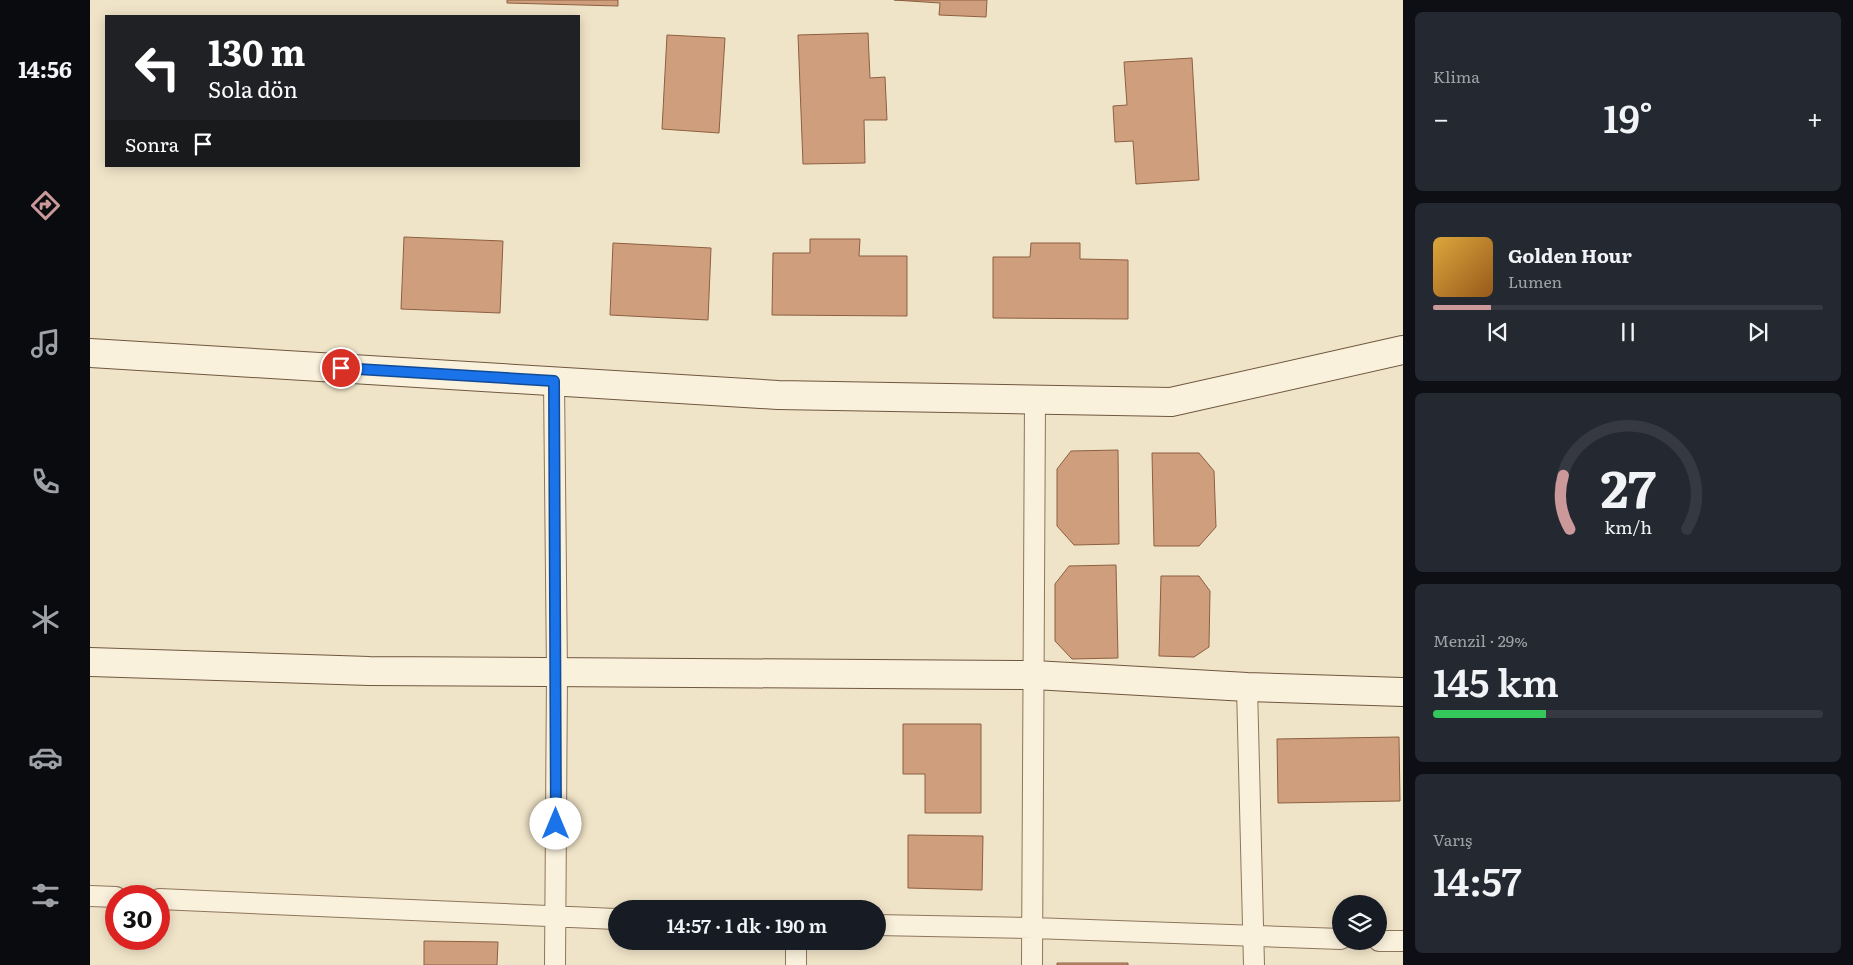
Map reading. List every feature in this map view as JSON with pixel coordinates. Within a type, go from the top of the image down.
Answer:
[{"type":"street","points":[[90,353],[778,394],[1171,402],[1403,350]]},
{"type":"street","points":[[554,381],[555,965]]},
{"type":"street","points":[[1032,965],[1035,400]]},
{"type":"street","points":[[90,662],[359,671],[556,674],[1034,675],[1247,687],[1403,692]]},
{"type":"street","points":[[1247,687],[1254,965]]},
{"type":"street","points":[[90,896],[105,897]]},
{"type":"street","points":[[170,900],[608,919]]},
{"type":"street","points":[[886,925],[1033,928],[1332,940]]},
{"type":"street","points":[[1387,941],[1403,941]]},
{"type":"street","points":[[796,950],[796,965]]},
{"type":"building","points":[[507,0],[618,0],[618,6],[507,3]]},
{"type":"building","points":[[894,0],[987,0],[986,17],[939,15],[940,3]]},
{"type":"building","points":[[868,33],[870,78],[885,77],[887,120],[864,120],[865,163],[803,164],[798,35]]},
{"type":"building","points":[[667,35],[725,38],[719,133],[662,129]]},
{"type":"building","points":[[1192,58],[1199,180],[1136,184],[1133,141],[1115,142],[1113,106],[1127,105],[1124,62]]},
{"type":"building","points":[[404,237],[503,241],[500,313],[401,309]]},
{"type":"building","points":[[810,239],[860,239],[859,256],[907,256],[907,316],[772,315],[773,253],[810,253]]},
{"type":"building","points":[[613,243],[711,248],[708,320],[610,315]]},
{"type":"building","points":[[1031,243],[1080,243],[1080,259],[1128,260],[1128,319],[993,318],[993,257],[1030,257]]},
{"type":"building","points":[[1118,450],[1119,544],[1074,545],[1057,526],[1057,469],[1071,451]]},
{"type":"building","points":[[1152,453],[1199,453],[1214,471],[1216,527],[1199,546],[1154,546]]},
{"type":"building","points":[[1116,565],[1118,658],[1072,659],[1055,641],[1055,584],[1069,566]]},
{"type":"building","points":[[1161,576],[1199,576],[1210,591],[1209,647],[1194,657],[1159,656]]},
{"type":"building","points":[[903,724],[981,724],[981,813],[925,813],[925,774],[903,774]]},
{"type":"building","points":[[1399,737],[1400,801],[1278,803],[1277,739]]},
{"type":"building","points":[[908,835],[983,836],[982,890],[908,888]]},
{"type":"building","points":[[424,941],[498,942],[497,965],[424,965]]},
{"type":"building","points":[[1057,963],[1128,963],[1128,965],[1057,965]]},
{"type":"route","points":[[341,368],[554,381],[556,824]]}]
